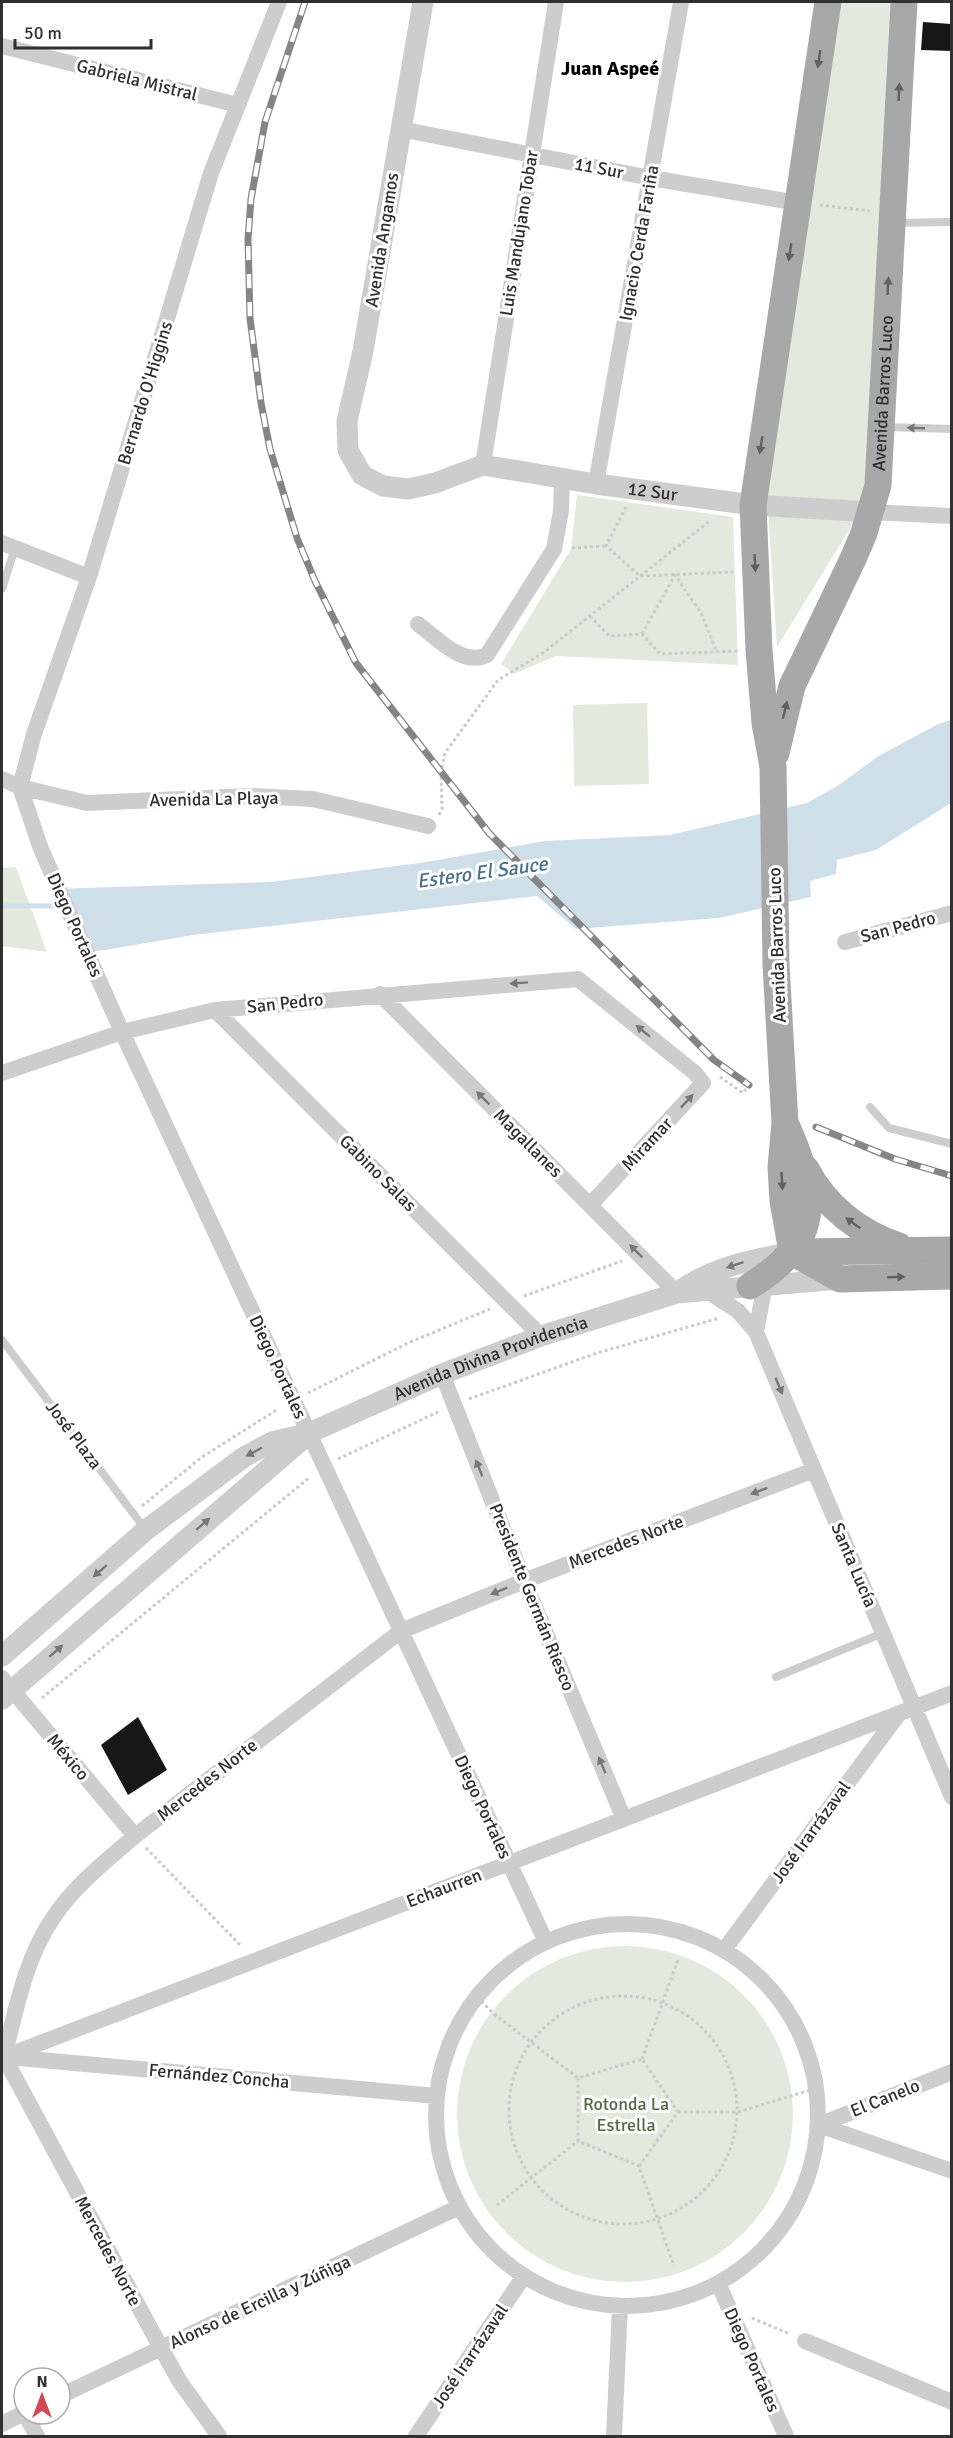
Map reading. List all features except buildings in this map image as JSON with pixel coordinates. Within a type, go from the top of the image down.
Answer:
[{"type":"main road","name":"Avenida Barros Luco","points":[[792,1252],[782,1178],[785,1123],[776,965],[773,767],[765,723],[755,571],[743,503],[798,203],[828,2]]},
{"type":"main road","name":"Avenida Barros Luco","points":[[773,767],[792,686],[853,559],[871,512],[878,485],[904,2]]},
{"type":"main road","name":"Avenida Barros Luco","points":[[785,1123],[801,1159],[808,1201],[808,1221],[792,1252]]},
{"type":"main road","points":[[801,1159],[819,1191],[845,1217],[874,1236],[905,1248]]},
{"type":"main road","name":"Avenida Divina Providencia","points":[[792,1252],[905,1248],[951,1250]]},
{"type":"main road","points":[[757,1285],[781,1265],[792,1252],[840,1279]]},
{"type":"main road","name":"Avenida Divina Providencia","points":[[840,1279],[951,1276]]},
{"type":"street","name":"Bernardo O'Higgins","points":[[20,787],[34,734],[89,577],[211,173],[279,2]]},
{"type":"street","name":"Avenida Angamos","points":[[362,475],[348,450],[347,422],[363,351],[423,2]]},
{"type":"street","name":"Luis Mandujano Tobar","points":[[483,465],[556,2]]},
{"type":"street","name":"Ignacio Cerda Fariña","points":[[596,484],[681,2]]},
{"type":"street","name":"Gabriela Mistral","points":[[2,46],[237,105]]},
{"type":"street","name":"11 Sur","points":[[400,129],[651,178],[798,203]]},
{"type":"street","name":"12 Sur","points":[[362,475],[383,486],[408,489],[435,483],[483,465],[596,484],[743,503],[951,516]]},
{"type":"street","points":[[418,624],[465,657],[478,658],[487,655],[554,549],[561,511],[562,478]]},
{"type":"street","points":[[8,545],[89,577]]},
{"type":"street","name":"Avenida La Playa","points":[[2,779],[20,787],[87,803],[252,796],[314,799],[428,826]]},
{"type":"street","name":"Diego Portales","points":[[20,787],[41,849],[109,1004],[546,1942]]},
{"type":"street","name":"San Pedro","points":[[845,942],[951,913]]},
{"type":"street","name":"San Pedro","points":[[2,1073],[122,1032],[215,1010],[380,994],[578,979],[699,1078]]},
{"type":"street","name":"Magallanes","points":[[380,994],[677,1293]]},
{"type":"street","name":"Gabino Salas","points":[[215,1010],[541,1336]]},
{"type":"street","name":"Miramar","points":[[590,1205],[699,1078]]},
{"type":"street","name":"Avenida Divina Providencia","points":[[677,1293],[697,1278],[738,1263],[792,1252]]},
{"type":"street","name":"Avenida Divina Providencia","points":[[2,1656],[146,1530],[244,1457],[272,1442],[309,1433],[442,1374],[541,1336],[677,1293],[840,1279]]},
{"type":"street","points":[[756,1332],[757,1285]]},
{"type":"street","name":"Santa Lucía","points":[[707,1291],[727,1302],[756,1332],[951,1797]]},
{"type":"street","name":"Presidente Germán Riesco","points":[[442,1374],[524,1581],[624,1819]]},
{"type":"street","name":"Avenida Divina Providencia","points":[[5,1689],[309,1433]]},
{"type":"street","name":"Mercedes Norte","points":[[219,2436],[180,2382],[3,2056],[24,1980],[52,1918],[96,1869],[135,1836],[401,1631],[524,1581],[814,1470]]},
{"type":"street","name":"México","points":[[5,1689],[28,1709],[135,1836]]},
{"type":"street","name":"Echaurren","points":[[3,2056],[951,1693]]},
{"type":"street","name":"José Irarrázaval","points":[[724,1950],[898,1714]]},
{"type":"street","points":[[626,1924],[667,1928],[706,1941],[724,1950],[757,1974],[784,2004],[804,2039],[817,2088],[819,2125],[811,2169],[794,2210],[768,2245],[745,2266],[718,2283],[662,2303],[620,2306],[570,2297],[524,2276],[487,2246],[459,2207],[439,2153],[436,2134],[436,2096],[439,2076],[451,2039],[477,1997],[512,1962],[546,1942],[585,1929],[626,1924]]},
{"type":"street","name":"Fernández Concha","points":[[3,2056],[436,2096]]},
{"type":"street","name":"El Canelo","points":[[819,2125],[951,2072]]},
{"type":"street","points":[[819,2125],[951,2171]]},
{"type":"street","name":"Alonso de Ercilla y Zúñiga","points":[[72,2390],[459,2207]]},
{"type":"street","name":"José Irarrázaval","points":[[416,2436],[524,2276]]},
{"type":"street","name":"Diego Portales","points":[[718,2283],[786,2436]]},
{"type":"street","points":[[614,2436],[620,2306]]},
{"type":"street","points":[[805,2341],[951,2402]]},
{"type":"lane","points":[[891,218],[951,222]]},
{"type":"lane","points":[[881,427],[951,429]]},
{"type":"lane","points":[[2,589],[8,545]]},
{"type":"lane","points":[[870,1107],[889,1128],[951,1144]]},
{"type":"lane","name":"José Plaza","points":[[2,1340],[146,1530]]},
{"type":"lane","points":[[776,1677],[883,1633]]},
{"type":"path","points":[[798,203],[891,218]]},
{"type":"path","points":[[606,546],[634,489]]},
{"type":"path","points":[[428,826],[437,819],[442,809],[441,771],[445,753],[498,680],[543,653],[640,576],[743,503]]},
{"type":"path","points":[[554,549],[606,546],[640,576],[755,571]]},
{"type":"path","points":[[642,634],[675,574]]},
{"type":"path","points":[[675,574],[701,613],[717,652]]},
{"type":"path","points":[[590,616],[609,636],[642,634]]},
{"type":"path","points":[[642,634],[660,654],[759,650]]},
{"type":"path","points":[[699,1078],[706,1067],[743,1093],[749,1085]]},
{"type":"path","points":[[28,1709],[324,1466],[454,1404],[597,1353],[716,1319],[727,1302]]},
{"type":"path","points":[[135,1836],[256,1960]]},
{"type":"path","points":[[642,2059],[678,1960]]},
{"type":"path","points":[[639,1995],[663,2001],[689,2015],[719,2046],[730,2071],[738,2112],[728,2159],[719,2174],[706,2189],[678,2213],[640,2225],[604,2224],[590,2220],[556,2202],[530,2179],[521,2166],[510,2122],[510,2102],[515,2075],[530,2041],[543,2027],[584,2002],[614,1996],[639,1995]]},
{"type":"path","points":[[477,1997],[494,2014],[578,2078]]},
{"type":"path","points":[[578,2078],[642,2059]]},
{"type":"path","points":[[642,2059],[678,2112]]},
{"type":"path","points":[[578,2078],[578,2141]]},
{"type":"path","points":[[678,2112],[738,2112],[817,2088]]},
{"type":"path","points":[[639,2166],[678,2112]]},
{"type":"path","points":[[497,2205],[578,2141]]},
{"type":"path","points":[[578,2141],[639,2166],[674,2266]]},
{"type":"path","points":[[729,2308],[805,2341]]},
{"type":"green space","points":[[841,2],[890,2],[867,472],[854,522],[777,647],[767,496]]},
{"type":"green space","points":[[577,495],[733,517],[738,665],[556,656],[514,674],[501,664],[571,549]]},
{"type":"green space","points":[[647,703],[649,784],[574,786],[573,705]]},
{"type":"green space","points":[[16,867],[47,952],[2,946],[2,868]]},
{"type":"green space","name":"Rotonda La Estrella","points":[[625,1946],[658,1949],[689,1959],[718,1974],[744,1995],[765,2021],[780,2050],[790,2081],[793,2114],[790,2147],[780,2178],[765,2207],[744,2233],[718,2254],[689,2269],[658,2279],[625,2282],[592,2279],[561,2269],[532,2254],[506,2233],[485,2207],[470,2178],[460,2147],[457,2114],[460,2081],[470,2050],[485,2021],[506,1995],[532,1974],[561,1959],[592,1949]]},
{"type":"water","points":[[951,720],[951,803],[876,850],[837,860],[836,874],[810,881],[811,897],[719,918],[576,929],[537,896],[193,935],[81,954],[51,889],[271,882],[420,863],[545,841],[670,835],[807,803],[839,785],[877,757],[938,724]]},
{"type":"waterway","name":"Estero El Sauce","points":[[2,906],[63,906]]},
{"type":"railway","points":[[305,2],[265,122],[251,199],[248,239],[250,318],[261,403],[270,449],[297,538],[315,581],[356,663],[489,833],[714,1060],[749,1085]]},
{"type":"railway","points":[[816,1127],[895,1159],[952,1176]]},
{"type":"district","name":"Juan Aspeé","points":[[610,68]]}]
